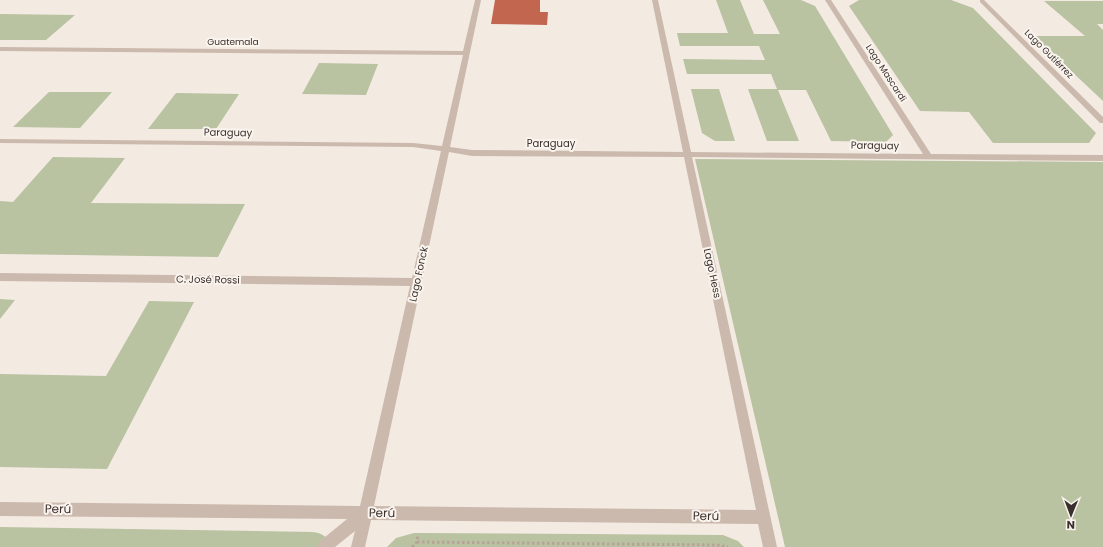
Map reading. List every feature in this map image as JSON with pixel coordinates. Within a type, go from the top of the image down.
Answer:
[{"type":"street","name":"Lago Fonck","points":[[358,547],[478,0]]},
{"type":"street","name":"Lago Hess","points":[[655,0],[770,547]]},
{"type":"street","name":"Lago Mascardi","points":[[828,0],[929,157]]},
{"type":"street","name":"Lago Gutiérrez","points":[[982,1],[1103,120]]},
{"type":"street","name":"Guatemala","points":[[0,49],[467,53]]},
{"type":"street","name":"Paraguay","points":[[0,140],[413,145],[472,153],[1103,158]]},
{"type":"street","name":"C. José Rossi","points":[[0,277],[417,282]]},
{"type":"street","name":"Perú","points":[[0,509],[764,517]]},
{"type":"street","points":[[324,547],[366,513]]},
{"type":"path","points":[[412,547],[417,542],[418,533]]},
{"type":"path","points":[[417,542],[717,545],[728,547]]},
{"type":"green space","points":[[716,0],[740,0],[754,34],[780,34],[763,0],[801,0],[815,6],[893,135],[886,142],[831,141],[806,90],[778,90],[799,141],[767,141],[748,89],[777,89],[771,74],[687,74],[683,59],[765,60],[759,46],[680,46],[677,33],[728,33]]},
{"type":"green space","points":[[859,0],[951,0],[973,8],[1096,133],[1089,143],[993,143],[969,112],[920,111],[849,6]]},
{"type":"green space","points":[[1044,1],[1103,1],[1103,24],[1097,24],[1103,30],[1103,101],[1034,36],[1085,36]]},
{"type":"green space","points":[[0,14],[75,15],[46,40],[0,40]]},
{"type":"green space","points":[[319,63],[378,64],[366,95],[302,94]]},
{"type":"green space","points":[[691,89],[719,89],[735,141],[715,141],[702,133]]},
{"type":"green space","points":[[49,92],[112,92],[80,128],[13,127]]},
{"type":"green space","points":[[176,93],[239,94],[216,129],[148,129]]},
{"type":"green space","points":[[53,157],[125,158],[91,203],[245,204],[218,257],[0,254],[0,201],[13,202]]},
{"type":"green space","points":[[695,159],[1103,162],[1103,547],[785,547]]},
{"type":"green space","points":[[0,299],[15,300],[0,319]]},
{"type":"green space","points":[[149,301],[194,302],[107,469],[0,467],[0,374],[106,376]]},
{"type":"green space","points":[[0,527],[312,532],[325,536],[332,547],[0,547]]},
{"type":"green space","points":[[414,533],[723,535],[738,541],[744,547],[387,547],[396,538]]},
{"type":"building","points":[[495,0],[540,0],[540,12],[548,12],[547,25],[491,24]]}]
